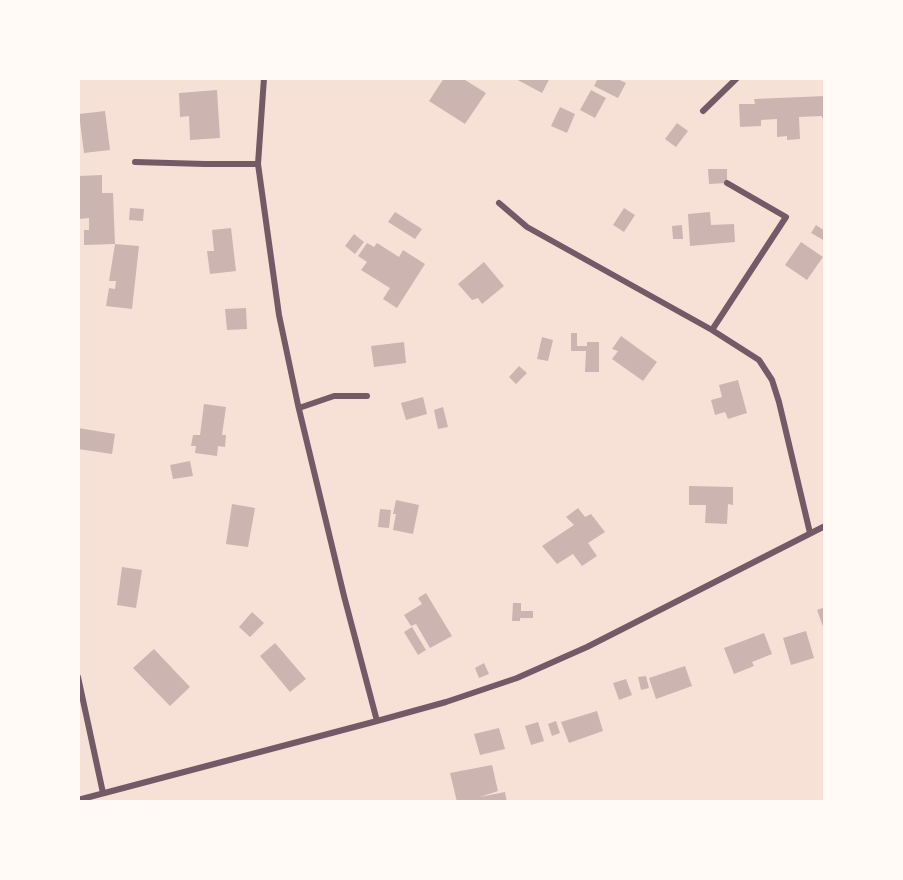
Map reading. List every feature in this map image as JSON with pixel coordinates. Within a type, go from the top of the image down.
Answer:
[{"type":"street","points":[[264,78],[258,164],[279,315],[344,596],[377,721]]},
{"type":"street","points":[[703,111],[737,78]]},
{"type":"street","points":[[135,162],[205,165],[258,164]]},
{"type":"street","points":[[712,330],[786,217],[727,183]]},
{"type":"street","points":[[499,203],[528,227],[712,330],[759,360],[772,380],[779,402],[810,533]]},
{"type":"street","points":[[299,408],[334,396],[366,396]]},
{"type":"street","points":[[78,800],[446,702],[527,673],[587,647],[825,526]]},
{"type":"street","points":[[78,677],[103,793]]},
{"type":"building","points":[[444,78],[462,78],[486,93],[465,124],[429,101]]},
{"type":"building","points":[[514,78],[550,78],[542,93]]},
{"type":"building","points":[[598,78],[615,78],[626,83],[618,98],[594,86]]},
{"type":"building","points":[[217,90],[220,138],[190,140],[189,116],[180,117],[179,93]]},
{"type":"building","points":[[591,90],[606,98],[595,118],[580,110]]},
{"type":"building","points":[[825,96],[825,118],[822,116],[799,117],[800,139],[787,140],[787,136],[777,137],[777,119],[761,120],[761,126],[740,127],[739,104],[755,104],[754,99]]},
{"type":"building","points":[[560,107],[575,114],[567,133],[551,126]]},
{"type":"building","points":[[105,111],[110,150],[84,153],[79,114]]},
{"type":"building","points":[[677,123],[688,131],[676,147],[665,139]]},
{"type":"building","points":[[708,169],[727,169],[727,183],[709,184]]},
{"type":"building","points":[[102,175],[102,193],[113,193],[115,244],[84,245],[84,230],[89,230],[89,218],[79,219],[78,176]]},
{"type":"building","points":[[130,208],[144,209],[143,221],[129,220]]},
{"type":"building","points":[[624,208],[635,215],[624,232],[613,225]]},
{"type":"building","points":[[395,212],[422,229],[415,239],[388,222]]},
{"type":"building","points":[[710,212],[711,225],[734,224],[735,242],[690,246],[688,214]]},
{"type":"building","points":[[682,225],[683,239],[673,239],[672,226]]},
{"type":"building","points":[[816,225],[825,231],[825,241],[811,233]]},
{"type":"building","points":[[231,228],[236,271],[210,274],[207,251],[214,251],[212,230]]},
{"type":"building","points":[[354,234],[364,242],[355,254],[345,246]]},
{"type":"building","points":[[801,242],[823,257],[807,280],[785,265]]},
{"type":"building","points":[[367,243],[374,247],[377,243],[399,257],[403,250],[425,264],[397,308],[383,299],[390,288],[361,270],[367,262],[358,256]]},
{"type":"building","points":[[115,244],[139,246],[132,309],[106,306],[109,288],[115,289],[116,281],[109,281]]},
{"type":"building","points":[[484,262],[504,286],[482,304],[478,298],[472,300],[458,284]]},
{"type":"building","points":[[246,308],[247,329],[227,330],[225,309]]},
{"type":"building","points":[[571,333],[577,333],[577,346],[587,346],[587,342],[599,342],[599,372],[585,372],[586,351],[571,351]]},
{"type":"building","points":[[621,336],[657,362],[643,381],[612,359],[618,351],[612,349]]},
{"type":"building","points":[[542,337],[553,340],[548,361],[537,359]]},
{"type":"building","points":[[404,342],[406,363],[374,367],[371,346]]},
{"type":"building","points":[[519,366],[527,373],[516,384],[509,377]]},
{"type":"building","points":[[738,380],[747,413],[728,419],[725,412],[715,415],[711,400],[722,397],[719,385]]},
{"type":"building","points":[[423,397],[427,414],[406,420],[401,403]]},
{"type":"building","points":[[204,404],[226,407],[222,435],[226,435],[225,447],[218,446],[217,456],[195,453],[196,446],[191,446],[193,435],[200,435]]},
{"type":"building","points":[[443,407],[448,427],[438,429],[434,410]]},
{"type":"building","points":[[78,428],[115,434],[112,454],[78,449]]},
{"type":"building","points":[[190,461],[193,476],[173,479],[170,465]]},
{"type":"building","points":[[689,486],[733,487],[733,505],[728,504],[727,524],[705,523],[706,505],[689,505]]},
{"type":"building","points":[[396,500],[419,505],[413,534],[393,530]]},
{"type":"building","points":[[232,504],[255,508],[248,547],[226,544]]},
{"type":"building","points":[[578,508],[585,517],[591,514],[605,532],[588,543],[597,556],[582,566],[573,554],[557,564],[542,546],[574,525],[566,517]]},
{"type":"building","points":[[380,509],[391,510],[389,528],[378,527]]},
{"type":"building","points":[[122,567],[142,570],[136,608],[117,605]]},
{"type":"building","points":[[426,593],[452,636],[430,648],[416,624],[411,626],[404,615],[422,604],[418,598]]},
{"type":"building","points":[[513,603],[521,603],[521,611],[533,611],[533,618],[520,618],[520,621],[512,621]]},
{"type":"building","points":[[825,607],[825,632],[817,610]]},
{"type":"building","points":[[252,612],[264,623],[250,637],[239,627]]},
{"type":"building","points":[[412,627],[426,650],[418,655],[404,632]]},
{"type":"building","points":[[806,631],[814,658],[791,665],[783,638]]},
{"type":"building","points":[[764,633],[772,654],[752,662],[754,666],[734,674],[724,648]]},
{"type":"building","points":[[275,643],[306,679],[290,692],[260,656]]},
{"type":"building","points":[[154,649],[190,687],[170,706],[133,668]]},
{"type":"building","points":[[484,663],[489,674],[479,678],[475,668]]},
{"type":"building","points":[[685,666],[692,686],[656,699],[649,678]]},
{"type":"building","points":[[646,676],[649,688],[641,690],[638,677]]},
{"type":"building","points":[[626,679],[632,695],[619,700],[613,683]]},
{"type":"building","points":[[597,711],[603,731],[569,743],[561,722]]},
{"type":"building","points":[[556,721],[560,733],[552,736],[548,724]]},
{"type":"building","points":[[538,722],[544,741],[531,745],[525,726]]},
{"type":"building","points":[[499,728],[505,749],[480,755],[474,734]]},
{"type":"building","points":[[492,765],[498,791],[480,797],[505,792],[507,802],[457,802],[450,773]]}]
